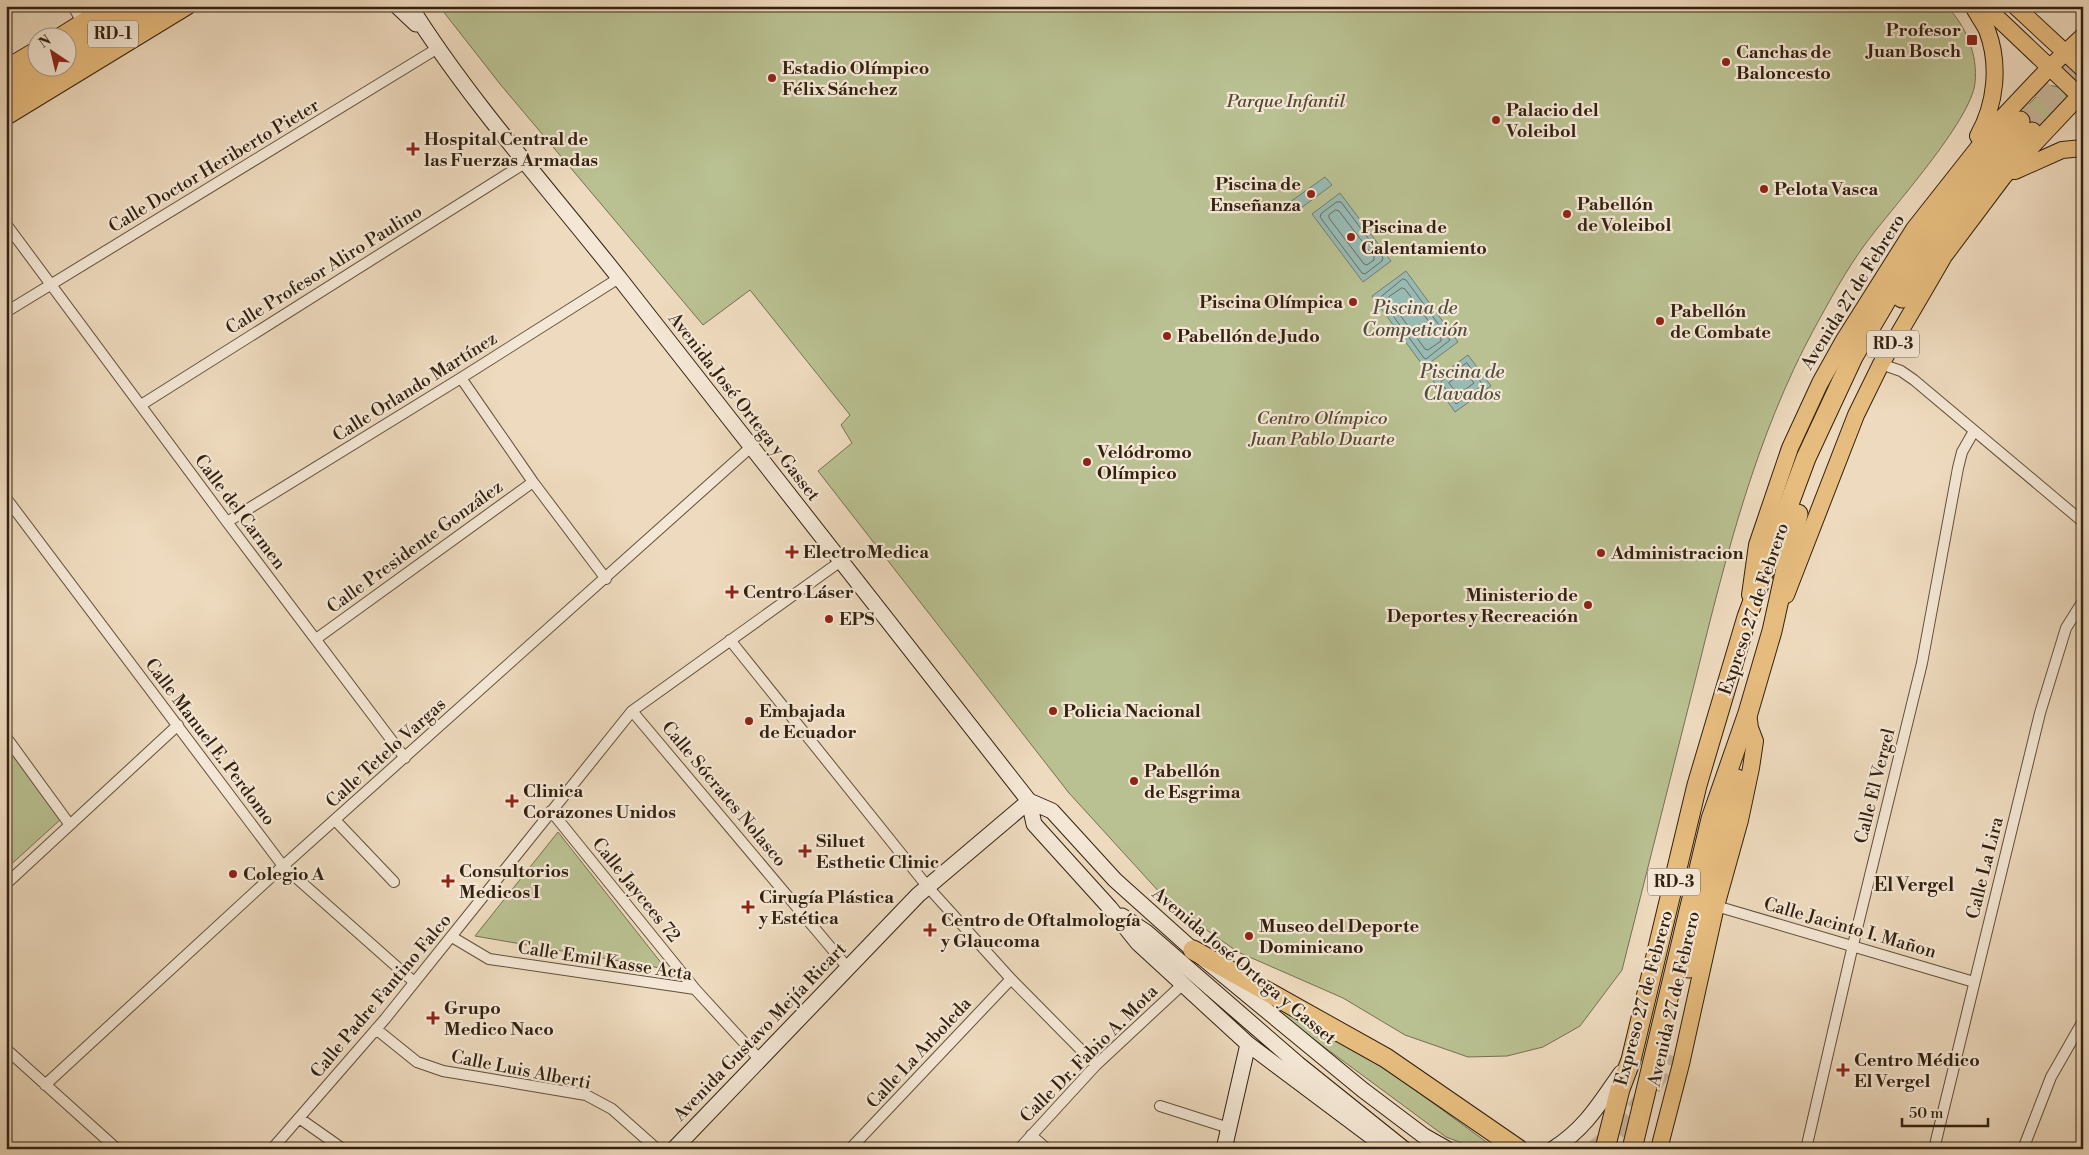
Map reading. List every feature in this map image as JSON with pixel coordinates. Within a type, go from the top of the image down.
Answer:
[{"type":"highway","name":"RD-1","points":[[78,39],[130,6]]},
{"type":"highway","name":"RD-1","points":[[78,56],[158,6]]},
{"type":"highway","points":[[6,82],[28,69]]},
{"type":"highway","points":[[6,100],[42,78]]},
{"type":"highway","name":"Expreso 27 de Febrero","points":[[1605,1149],[1620,1090],[1631,1060],[1698,785],[1747,617],[1806,458],[1852,357],[1925,239],[1983,162],[2026,127],[1912,282],[1856,374],[1795,520],[1772,631],[1749,721],[1712,819],[1632,1149]]},
{"type":"highway","points":[[1668,1054],[1749,721]]},
{"type":"highway","points":[[1193,950],[1386,1058],[1518,1149]]},
{"type":"main road","name":"RD-1","points":[[73,28],[108,6]]},
{"type":"main road","name":"RD-1","points":[[6,117],[188,6]]},
{"type":"main road","name":"Avenida José Ortega y Gasset","points":[[396,6],[434,42]]},
{"type":"main road","name":"Avenida José Ortega y Gasset","points":[[410,6],[434,42],[526,163],[619,278],[1029,801],[1034,824],[1110,908],[1138,943],[1248,1044],[1371,1142],[1388,1149]]},
{"type":"main road","points":[[1954,179],[1987,121],[1992,104],[1994,84],[1992,47],[1986,28],[1973,6]]},
{"type":"main road","points":[[1985,6],[2082,96]]},
{"type":"main road","points":[[2015,6],[2083,69]]},
{"type":"main road","name":"Avenida 27 de Febrero","points":[[1747,617],[1757,545],[1790,448],[1820,383],[1868,300],[1914,229],[2000,120],[2050,67],[2083,36]]},
{"type":"main road","points":[[6,68],[28,55]]},
{"type":"main road","name":"RD-3","points":[[1772,631],[1805,551],[1837,460],[1881,364],[1944,256],[2004,176],[2082,96]]},
{"type":"main road","points":[[2004,176],[2033,161],[2062,150],[2083,148]]},
{"type":"main road","name":"Avenida 27 de Febrero","points":[[1659,1149],[1681,1064],[1716,906],[1740,820],[1751,768],[1755,741],[1749,721]]},
{"type":"main road","name":"Avenida José Ortega y Gasset","points":[[1029,801],[1052,811],[1115,880],[1193,950],[1363,1090],[1424,1136],[1447,1149]]},
{"type":"main road","name":"Avenida Gustavo Mejía Ricart","points":[[674,1149],[927,886],[1029,801]]},
{"type":"main road","points":[[1110,908],[1146,932],[1298,1064],[1404,1149]]},
{"type":"main road","points":[[1224,1149],[1248,1044]]},
{"type":"main road","points":[[1553,1149],[1569,1139],[1589,1120],[1631,1060]]},
{"type":"street","points":[[73,6],[82,22]]},
{"type":"street","name":"Calle Doctor Heriberto Pieter","points":[[6,312],[434,42]]},
{"type":"street","name":"Calle Profesor Aliro Paulino","points":[[141,405],[526,163]]},
{"type":"street","points":[[6,224],[51,284]]},
{"type":"street","name":"Calle Orlando Martínez","points":[[227,522],[619,278]]},
{"type":"street","name":"Calle del Carmen","points":[[51,284],[405,758]]},
{"type":"street","points":[[1881,364],[1901,371],[2083,522]]},
{"type":"street","points":[[461,378],[533,482],[606,579]]},
{"type":"street","name":"Calle El Vergel","points":[[1806,1149],[1853,945],[1922,663],[1958,468],[1962,452],[1974,431]]},
{"type":"street","name":"Calle Tetelo Vargas","points":[[45,1085],[283,866],[606,579],[751,447]]},
{"type":"street","name":"Calle Presidente González","points":[[316,639],[533,482]]},
{"type":"street","name":"Calle Manuel E. Perdomo","points":[[6,498],[283,866],[414,982]]},
{"type":"street","name":"Calle Padre Fantino Falco","points":[[272,1149],[376,1029],[452,937],[632,710],[842,561]]},
{"type":"street","name":"Calle La Lira","points":[[1934,1149],[2040,713],[2066,628],[2083,600]]},
{"type":"street","points":[[730,640],[927,886],[1011,979],[1096,1065]]},
{"type":"street","name":"Calle Sócrates Nolasco","points":[[632,710],[848,968]]},
{"type":"street","points":[[6,884],[178,725]]},
{"type":"street","points":[[6,737],[70,825]]},
{"type":"street","name":"Calle Jaycees 72","points":[[551,811],[695,989]]},
{"type":"street","points":[[335,820],[394,882]]},
{"type":"street","name":"Calle Jacinto I. Mañon","points":[[1716,906],[1974,982]]},
{"type":"street","name":"Calle Emil Kasse Acta","points":[[452,937],[489,959],[695,989],[760,1060]]},
{"type":"street","name":"Calle La Arboleda","points":[[850,1149],[1011,979]]},
{"type":"street","name":"Calle Dr. Fabio A. Mota","points":[[1019,1149],[1096,1065],[1183,984]]},
{"type":"street","points":[[2023,1149],[2051,1077],[2083,1022]]},
{"type":"street","name":"Calle Luis Alberti","points":[[376,1029],[417,1062],[443,1071],[586,1095],[612,1109],[657,1149]]},
{"type":"street","points":[[6,1049],[117,1149]]},
{"type":"street","points":[[1160,1106],[1229,1128]]},
{"type":"street","points":[[299,1118],[343,1149]]},
{"type":"street","points":[[1031,1135],[1047,1149]]},
{"type":"green space","name":"Centro Olímpico Juan Pablo Duarte","points":[[439,6],[1946,6],[1965,31],[1969,41],[1975,62],[1975,83],[1970,99],[1960,119],[1928,164],[1866,243],[1845,274],[1814,329],[1775,411],[1731,541],[1622,970],[1580,1026],[1543,1047],[1507,1056],[1468,1057],[1405,1035],[1343,998],[1238,952],[1172,906],[1069,793],[818,471],[852,443],[841,425],[850,415],[750,290],[703,325],[500,84]]},
{"type":"green space","points":[[2048,85],[2061,89],[2068,101],[2037,136],[2017,116]]},
{"type":"green space","points":[[6,745],[61,819],[6,869]]},
{"type":"green space","points":[[558,832],[666,969],[475,936]]},
{"type":"green space","points":[[1251,993],[1338,1037],[1389,1071],[1496,1149],[1478,1149],[1446,1137]]},
{"type":"water","name":"Piscina de Enseñanza","points":[[1325,177],[1332,185],[1297,211],[1290,202]]},
{"type":"water","name":"Piscina de Calentamiento","points":[[1340,193],[1391,261],[1363,282],[1312,214]]},
{"type":"water","name":"Piscina de Competición","points":[[1406,271],[1458,342],[1424,367],[1372,296]]},
{"type":"water","name":"Piscina de Clavados","points":[[1468,355],[1491,386],[1455,412],[1433,381]]},
{"type":"tunnel","points":[[2020,121],[2083,56]]},
{"type":"tunnel","points":[[2032,132],[2083,77]]},
{"type":"tunnel","points":[[1595,1149],[1607,1140],[1638,1107],[1655,1082],[1668,1054]]},
{"type":"place","name":"Profesor Juan Bosch","points":[[1972,40]]},
{"type":"place","name":"Canchas de Baloncesto","points":[[1726,62]]},
{"type":"place","name":"Estadio Olímpico Félix Sánchez","points":[[772,78]]},
{"type":"place","name":"Palacio del Voleibol","points":[[1496,120]]},
{"type":"place","name":"Hospital Central de las Fuerzas Armadas","points":[[413,149]]},
{"type":"place","name":"Pelota Vasca","points":[[1764,189]]},
{"type":"place","name":"Piscina de Enseñanza","points":[[1311,194]]},
{"type":"place","name":"Pabellón de Voleibol","points":[[1567,214]]},
{"type":"place","name":"Piscina de Calentamiento","points":[[1351,237]]},
{"type":"place","name":"Piscina Olímpica","points":[[1353,302]]},
{"type":"place","name":"Pabellón de Combate","points":[[1660,321]]},
{"type":"place","name":"Pabellón de Judo","points":[[1167,336]]},
{"type":"place","name":"Velódromo Olímpico","points":[[1087,462]]},
{"type":"place","name":"ElectroMedica","points":[[792,552]]},
{"type":"place","name":"Administracion","points":[[1601,553]]},
{"type":"place","name":"Centro Láser","points":[[732,592]]},
{"type":"place","name":"Ministerio de Deportes y Recreación","points":[[1588,605]]},
{"type":"place","name":"EPS","points":[[829,619]]},
{"type":"place","name":"Policia Nacional","points":[[1053,711]]},
{"type":"place","name":"Embajada de Ecuador","points":[[749,721]]},
{"type":"place","name":"Pabellón de Esgrima","points":[[1134,781]]},
{"type":"place","name":"Clinica Corazones Unidos","points":[[512,801]]},
{"type":"place","name":"Siluet Esthetic Clinic","points":[[805,851]]},
{"type":"place","name":"Colegio A","points":[[233,874]]},
{"type":"place","name":"Consultorios Medicos I","points":[[448,881]]},
{"type":"place","name":"Cirugía Plástica y Estética","points":[[748,907]]},
{"type":"place","name":"Centro de Oftalmología y Glaucoma","points":[[930,930]]},
{"type":"place","name":"Museo del Deporte Dominicano","points":[[1249,936]]},
{"type":"place","name":"Grupo Medico Naco","points":[[433,1018]]},
{"type":"place","name":"Centro Médico El Vergel","points":[[1843,1070]]},
{"type":"district","name":"El Vergel","points":[[1914,885]]},
{"type":"park label","name":"Parque Infantil","points":[[1286,101]]}]
